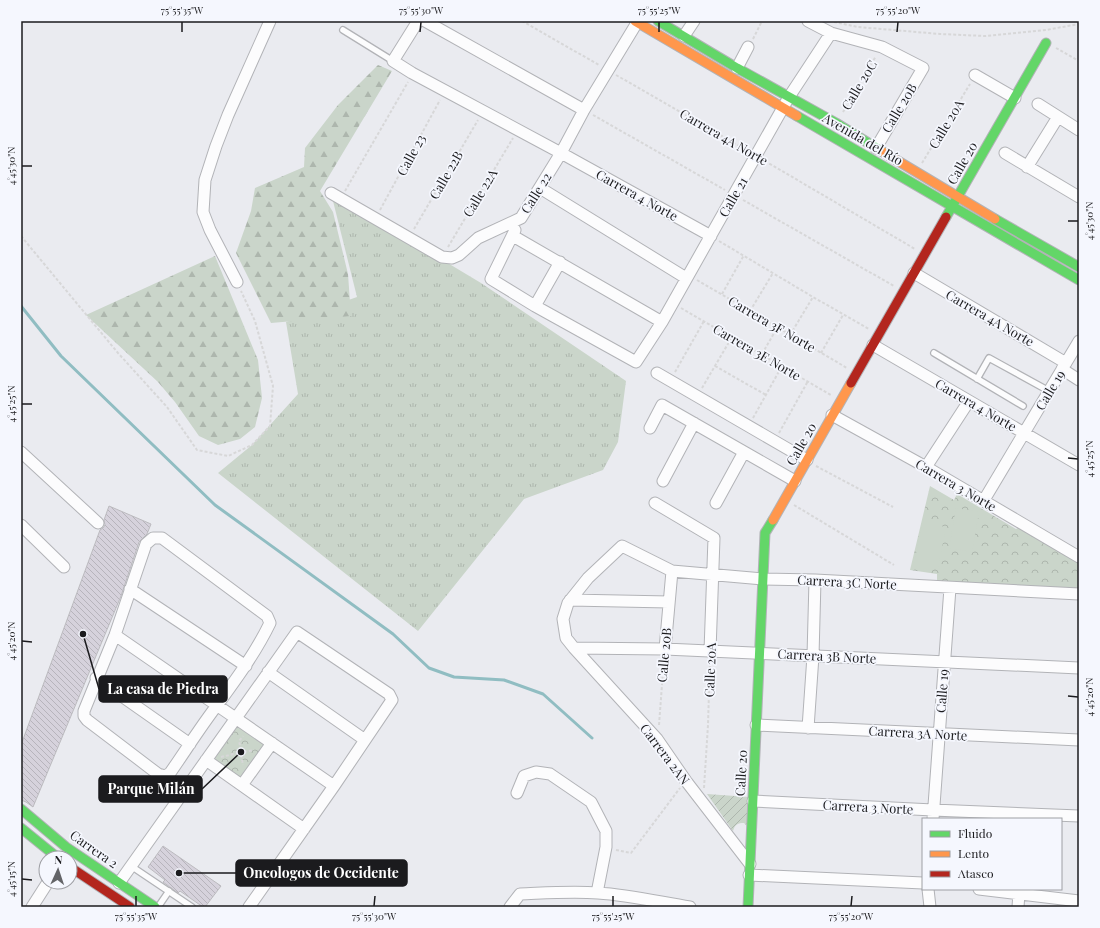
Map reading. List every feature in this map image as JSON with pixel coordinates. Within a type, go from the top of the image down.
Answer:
[{"type":"street","points":[[237,282],[210,230],[203,212],[205,180],[228,115],[270,21]]},
{"type":"street","points":[[393,61],[418,21]]},
{"type":"street","points":[[425,21],[584,110]]},
{"type":"street","name":"Avenida del Río","points":[[658,21],[737,68],[836,123],[958,197],[1079,267]]},
{"type":"street","points":[[684,36],[694,21]]},
{"type":"street","points":[[808,21],[831,33],[882,47]]},
{"type":"street","name":"Calle 22","points":[[442,257],[452,258],[459,255],[478,238],[521,218],[562,153],[584,110],[609,71],[637,22]]},
{"type":"street","name":"Avenida del Río","points":[[637,22],[1079,280]]},
{"type":"street","name":"Calle 21","points":[[535,306],[636,362],[662,322],[789,97],[831,33]]},
{"type":"street","name":"Calle 20","points":[[748,907],[765,533],[1046,43]]},
{"type":"street","points":[[737,68],[748,47]]},
{"type":"street","name":"Calle 20B","points":[[876,148],[923,68],[882,47]]},
{"type":"street","name":"Carrera 4 Norte","points":[[393,61],[412,73],[562,153],[711,236]]},
{"type":"street","points":[[975,75],[1015,98]]},
{"type":"street","points":[[1038,104],[1079,130]]},
{"type":"street","points":[[1027,166],[1058,117]]},
{"type":"street","points":[[1005,153],[1079,197]]},
{"type":"street","points":[[540,188],[687,277]]},
{"type":"street","points":[[336,196],[442,257]]},
{"type":"street","points":[[521,218],[491,279],[535,306],[560,262]]},
{"type":"street","points":[[513,236],[662,322]]},
{"type":"street","name":"Carrera 4A Norte","points":[[914,273],[1064,366],[1079,380]]},
{"type":"street","name":"Calle 19","points":[[984,500],[1079,341]]},
{"type":"street","name":"Carrera 4 Norte","points":[[872,345],[1079,465]]},
{"type":"street","points":[[657,373],[807,460]]},
{"type":"street","points":[[926,467],[968,400]]},
{"type":"street","points":[[650,428],[662,405],[795,481]]},
{"type":"street","name":"Carrera 3 Norte","points":[[832,415],[984,500],[1079,556]]},
{"type":"street","points":[[663,481],[694,423]]},
{"type":"street","points":[[21,452],[98,523]]},
{"type":"street","points":[[716,503],[744,452]]},
{"type":"street","name":"Calle 20A","points":[[655,503],[714,538],[710,651]]},
{"type":"street","points":[[21,525],[64,567]]},
{"type":"street","points":[[153,538],[162,538],[267,616],[270,624],[246,666],[170,773],[165,776],[158,774],[87,720],[84,716],[84,711],[96,678],[115,635],[146,544],[153,538]]},
{"type":"street","name":"Carrera 3C Norte","points":[[622,546],[672,571],[763,579],[815,580],[1079,594]]},
{"type":"street","name":"Carrera 2AN","points":[[622,546],[588,578],[570,600],[563,619],[566,638],[658,739],[686,781],[750,870]]},
{"type":"street","name":"Calle 20B","points":[[665,649],[672,571]]},
{"type":"street","points":[[808,728],[813,656],[815,580]]},
{"type":"street","name":"Calle 19","points":[[933,815],[950,588]]},
{"type":"street","points":[[130,589],[246,666]]},
{"type":"street","points":[[570,600],[669,602]]},
{"type":"street","points":[[119,883],[297,632],[389,694],[392,700],[249,907]]},
{"type":"street","points":[[115,635],[334,786]]},
{"type":"street","name":"Carrera 3B Norte","points":[[574,648],[665,649],[1079,668]]},
{"type":"street","points":[[268,672],[365,740]]},
{"type":"street","points":[[96,678],[190,744]]},
{"type":"street","name":"Carrera 3A Norte","points":[[756,725],[1079,740]]},
{"type":"street","points":[[242,785],[272,743]]},
{"type":"street","points":[[206,760],[304,829]]},
{"type":"street","points":[[517,792],[524,776],[536,772],[550,774],[592,802],[606,831],[606,847],[597,893]]},
{"type":"street","name":"Carrera 3 Norte","points":[[753,801],[933,815],[1079,816]]},
{"type":"street","name":"Carrera 2","points":[[21,809],[66,847],[156,907]]},
{"type":"street","points":[[21,828],[48,850]]},
{"type":"street","points":[[750,870],[922,883]]},
{"type":"street","points":[[78,872],[130,907]]},
{"type":"street","points":[[32,907],[43,890]]},
{"type":"street","points":[[928,890],[930,907]]},
{"type":"street","points":[[987,890],[1079,901]]},
{"type":"street","points":[[510,907],[520,894],[559,892],[597,893],[646,899],[690,907]]},
{"type":"street","points":[[1018,907],[1019,894]]},
{"type":"street","points":[[646,899],[656,907]]},
{"type":"lane","points":[[343,30],[393,61]]},
{"type":"lane","points":[[934,353],[1023,406]]},
{"type":"lane","points":[[977,378],[989,358],[1049,391]]},
{"type":"lane","points":[[131,866],[192,907]]},
{"type":"lane","points":[[156,907],[169,891]]},
{"type":"path","name":"Carrera 4A Norte","points":[[522,21],[924,255]]},
{"type":"path","points":[[748,47],[762,21]]},
{"type":"path","points":[[831,21],[858,27],[985,36],[1046,30],[1079,24]]},
{"type":"path","points":[[1046,43],[1079,61]]},
{"type":"path","name":"Calle 20C","points":[[836,123],[882,47]]},
{"type":"path","points":[[336,196],[412,73]]},
{"type":"path","name":"Calle 20A","points":[[917,172],[975,75]]},
{"type":"path","name":"Calle 23","points":[[376,219],[446,90]]},
{"type":"path","points":[[584,110],[904,291]]},
{"type":"path","name":"Calle 22B","points":[[409,238],[483,111]]},
{"type":"path","name":"Calle 22A","points":[[442,257],[518,130]]},
{"type":"path","points":[[21,236],[118,353],[167,407],[197,450],[228,456],[252,445],[270,426],[273,386],[255,321],[237,282]]},
{"type":"path","points":[[711,236],[879,335]]},
{"type":"path","points":[[722,295],[744,255]]},
{"type":"path","points":[[750,311],[773,273]]},
{"type":"path","name":"Carrera 3F Norte","points":[[687,277],[778,327],[856,374]]},
{"type":"path","points":[[790,335],[813,297]]},
{"type":"path","name":"Carrera 3E Norte","points":[[672,303],[841,400]]},
{"type":"path","points":[[821,353],[843,315]]},
{"type":"path","points":[[671,380],[704,322]]},
{"type":"path","points":[[762,354],[778,327]]},
{"type":"path","points":[[697,397],[732,337]]},
{"type":"path","points":[[715,366],[766,395]]},
{"type":"path","points":[[748,426],[782,366]]},
{"type":"path","points":[[775,441],[808,381]]},
{"type":"path","points":[[807,460],[893,507]]},
{"type":"path","points":[[784,499],[894,565]]},
{"type":"path","name":"Calle 20B","points":[[658,739],[665,649]]},
{"type":"path","name":"Calle 20A","points":[[702,802],[708,725],[710,651]]},
{"type":"path","points":[[218,758],[238,753],[241,755],[244,754],[244,751],[241,750],[239,741],[243,736]]},
{"type":"path","points":[[238,753],[241,750]]},
{"type":"path","points":[[606,847],[631,853],[686,781]]},
{"type":"green space","points":[[378,65],[392,71],[320,191],[333,212],[348,274],[351,316],[271,323],[236,253],[251,211],[255,188],[304,167],[305,148],[338,105]]},
{"type":"green space","points":[[331,193],[481,283],[626,381],[618,442],[603,470],[524,499],[418,631],[218,473],[252,445],[298,394],[286,322],[357,297]]},
{"type":"green space","points":[[215,256],[258,360],[262,398],[255,427],[240,439],[218,445],[199,436],[175,402],[158,382],[86,315]]},
{"type":"green space","points":[[930,486],[954,500],[957,494],[1016,529],[1022,525],[1079,561],[1079,589],[937,582],[937,574],[910,570]]},
{"type":"green space","points":[[956,508],[979,512],[972,552],[949,548]]},
{"type":"green space","points":[[922,523],[946,527],[938,568],[914,564]]},
{"type":"green space","points":[[238,724],[271,746],[244,783],[212,759]]},
{"type":"green space","points":[[707,794],[749,797],[748,827],[744,823],[738,824],[733,831]]},
{"type":"building","points":[[109,506],[151,524],[147,534],[139,542],[121,596],[33,807],[21,800],[21,745],[100,530],[105,525],[104,520]]},
{"type":"building","points":[[163,846],[221,886],[205,907],[180,891],[178,893],[163,882],[165,880],[148,867]]},
{"type":"waterway","points":[[21,306],[61,356],[215,505],[393,634],[429,668],[454,677],[504,680],[543,694],[592,738]]},
{"type":"traffic: fast","points":[[658,21],[737,68],[836,123],[883,152]]},
{"type":"traffic: fast","points":[[946,217],[1046,43]]},
{"type":"traffic: fast","points":[[797,116],[1079,280]]},
{"type":"traffic: fast","points":[[995,219],[1079,267]]},
{"type":"traffic: fast","points":[[748,907],[765,533],[773,520]]},
{"type":"traffic: fast","points":[[21,809],[66,847],[155,907]]},
{"type":"traffic: fast","points":[[21,828],[48,850]]},
{"type":"traffic: slow","points":[[635,21],[797,116]]},
{"type":"traffic: slow","points":[[883,152],[995,219]]},
{"type":"traffic: slow","points":[[773,520],[851,383]]},
{"type":"traffic: jam","points":[[851,383],[946,217]]},
{"type":"traffic: jam","points":[[78,872],[130,907]]},
{"type":"place","name":"La casa de Piedra","points":[[83,634]]},
{"type":"place","name":"Parque Milán","points":[[241,752]]},
{"type":"place","name":"Oncologos de Occidente","points":[[179,873]]}]
